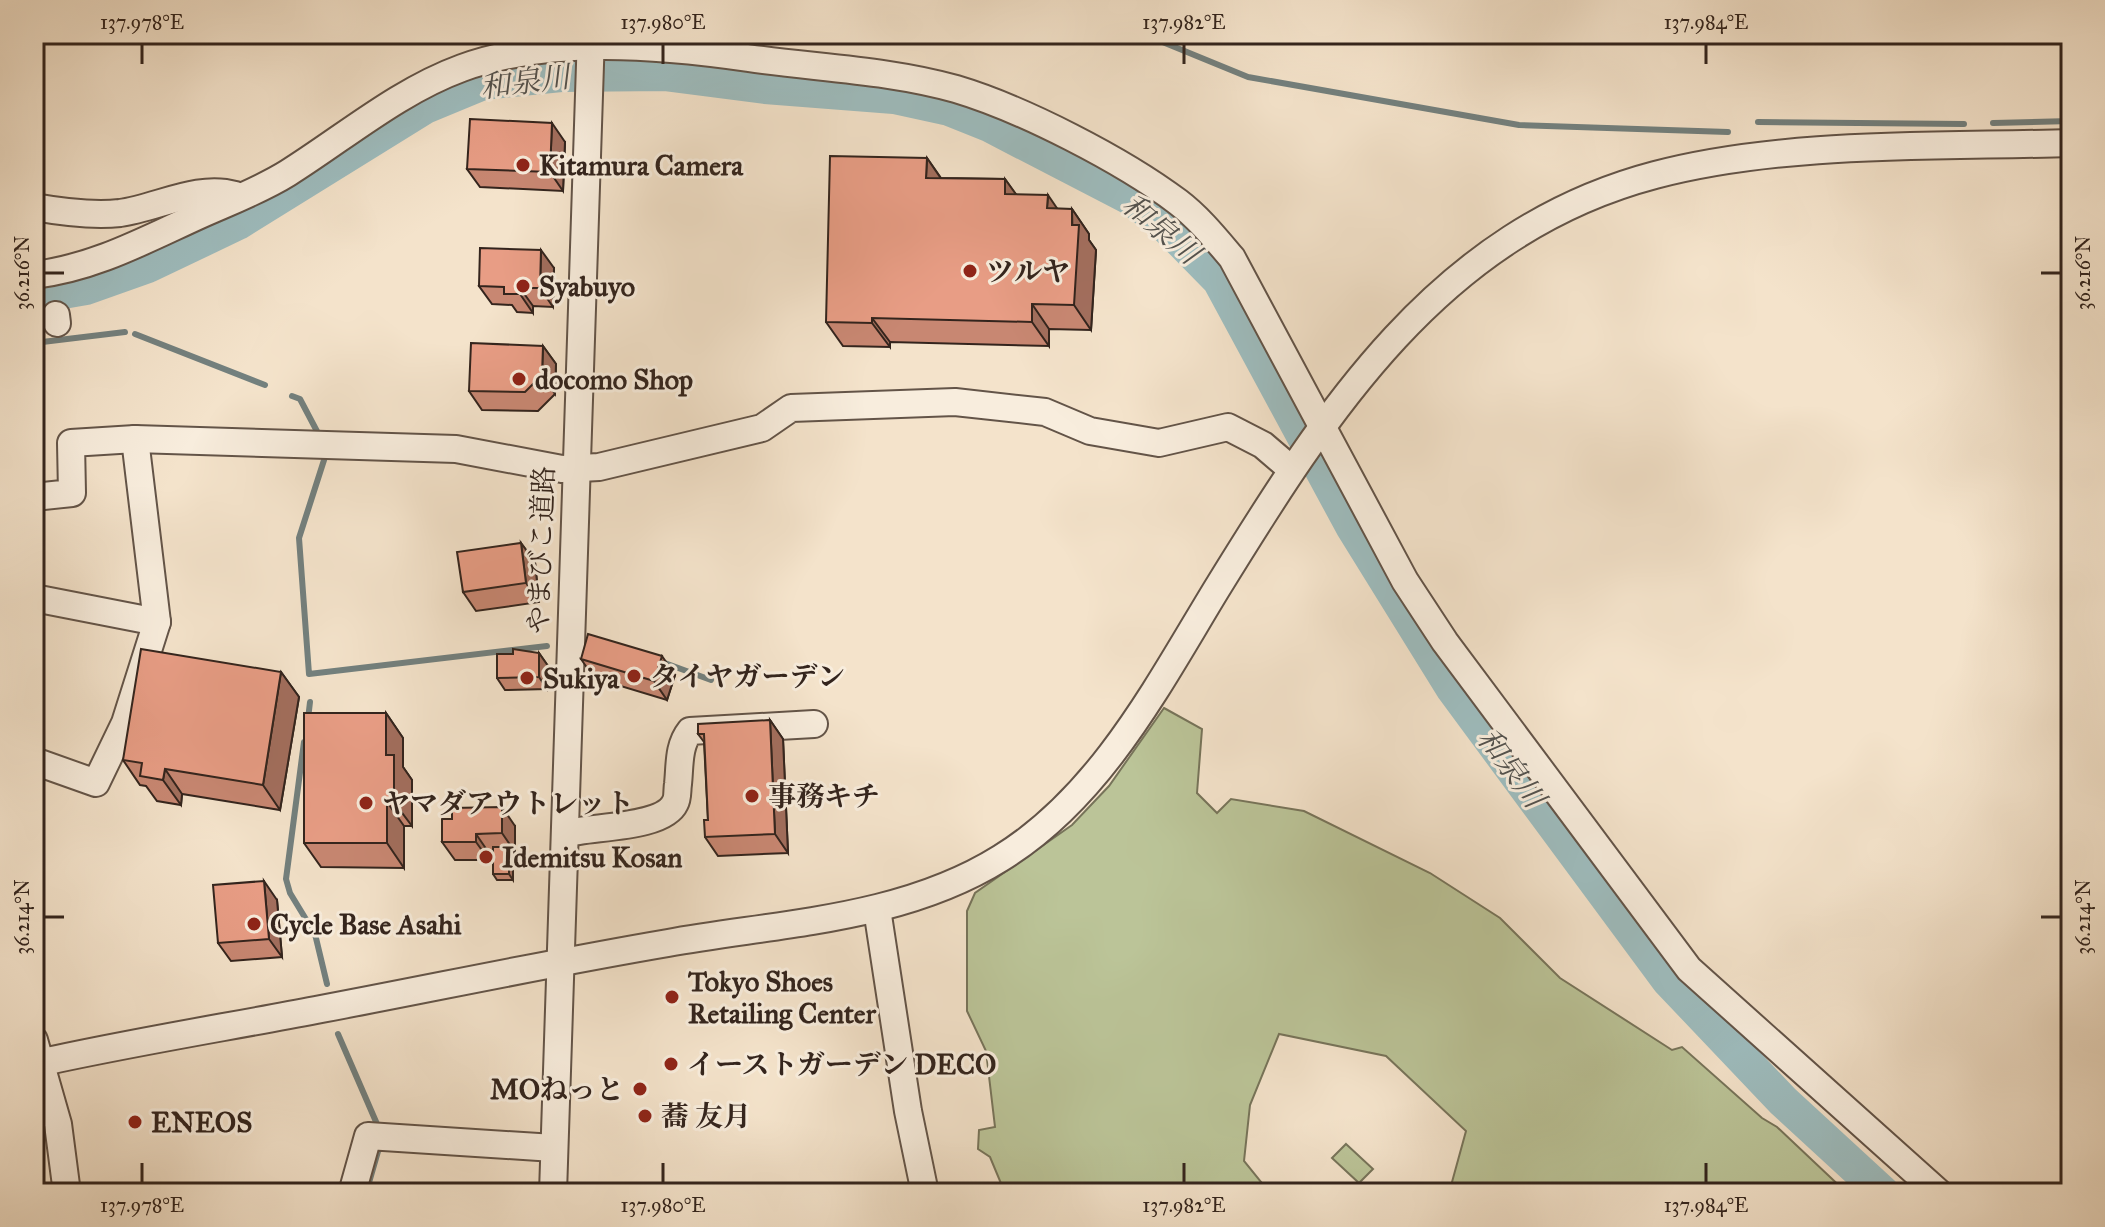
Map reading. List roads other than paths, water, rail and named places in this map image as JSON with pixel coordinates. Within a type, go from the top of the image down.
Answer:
[{"type":"street","name":"やまびこ道路","points":[[553,1193],[591,47]]},
{"type":"street","points":[[34,275],[67,271],[105,258],[240,197],[285,175],[383,109],[459,69],[508,54],[591,47],[707,50],[884,75],[957,90],[1063,133],[1177,201],[1207,227],[1232,258],[1318,428],[1405,581],[1445,642],[1689,969],[1726,1006],[1939,1193]]},
{"type":"street","points":[[67,1193],[58,1124],[37,1055],[877,909],[984,868],[1009,854],[1077,797],[1139,716],[1318,428],[1414,314],[1473,266],[1548,216],[1652,176],[1786,153],[2071,143]]},
{"type":"street","points":[[34,207],[65,213],[119,213],[196,194],[226,193],[240,197]]},
{"type":"street","points":[[34,497],[72,493],[60,443],[135,439],[456,449],[576,470],[762,428],[791,408],[955,402],[1045,412],[1090,431],[1159,443],[1228,427],[1293,465]]},
{"type":"street","points":[[34,761],[96,783],[125,723],[157,622],[135,439]]},
{"type":"street","points":[[34,598],[157,622]]},
{"type":"street","points":[[565,834],[580,829],[611,829],[667,813],[676,802],[682,741],[690,731],[814,724]]},
{"type":"street","points":[[877,909],[908,1111],[925,1193]]},
{"type":"street","points":[[352,1193],[368,1136],[554,1148]]},
{"type":"waterway","points":[[1143,34],[1248,77],[1519,125],[1728,132]]},
{"type":"waterway","name":"和泉川","points":[[34,297],[86,288],[148,266],[238,223],[425,107],[483,83],[561,75],[664,74],[765,87],[894,97],[949,109],[989,125],[1130,198],[1162,222],[1219,280],[1352,526],[1453,689],[1668,980],[1783,1101],[1883,1193]]},
{"type":"waterway","points":[[1993,123],[2071,121]]},
{"type":"waterway","points":[[1758,122],[1964,124]]},
{"type":"waterway","points":[[34,343],[125,332]]},
{"type":"waterway","points":[[135,334],[265,385]]},
{"type":"waterway","points":[[292,396],[300,399],[320,437]]},
{"type":"waterway","points":[[325,457],[299,538],[309,674],[547,646]]},
{"type":"waterway","points":[[662,662],[711,680]]},
{"type":"waterway","points":[[308,719],[310,702]]},
{"type":"waterway","points":[[304,742],[286,879],[290,893],[315,934],[327,984]]},
{"type":"waterway","points":[[338,1034],[377,1124]]},
{"type":"waterway","points":[[366,1193],[379,1148]]},
{"type":"place","name":"Kitamura Camera","points":[[523,165]]},
{"type":"place","name":"ツルヤ","points":[[970,271]]},
{"type":"place","name":"Syabuyo","points":[[523,286]]},
{"type":"place","name":"docomo Shop","points":[[519,379]]},
{"type":"place","name":"タイヤガーデン","points":[[634,676]]},
{"type":"place","name":"Sukiya","points":[[527,678]]},
{"type":"place","name":"事務キチ","points":[[752,796]]},
{"type":"place","name":"ヤマダアウトレット","points":[[366,803]]},
{"type":"place","name":"Idemitsu Kosan","points":[[486,857]]},
{"type":"place","name":"Cycle Base Asahi","points":[[254,924]]},
{"type":"place","name":"Tokyo Shoes Retailing Center","points":[[672,997]]},
{"type":"place","name":"イーストガーデン DECO","points":[[671,1064]]},
{"type":"place","name":"MOねっと","points":[[640,1089]]},
{"type":"place","name":"蕎 友月","points":[[645,1116]]},
{"type":"place","name":"ENEOS","points":[[135,1122]]}]
